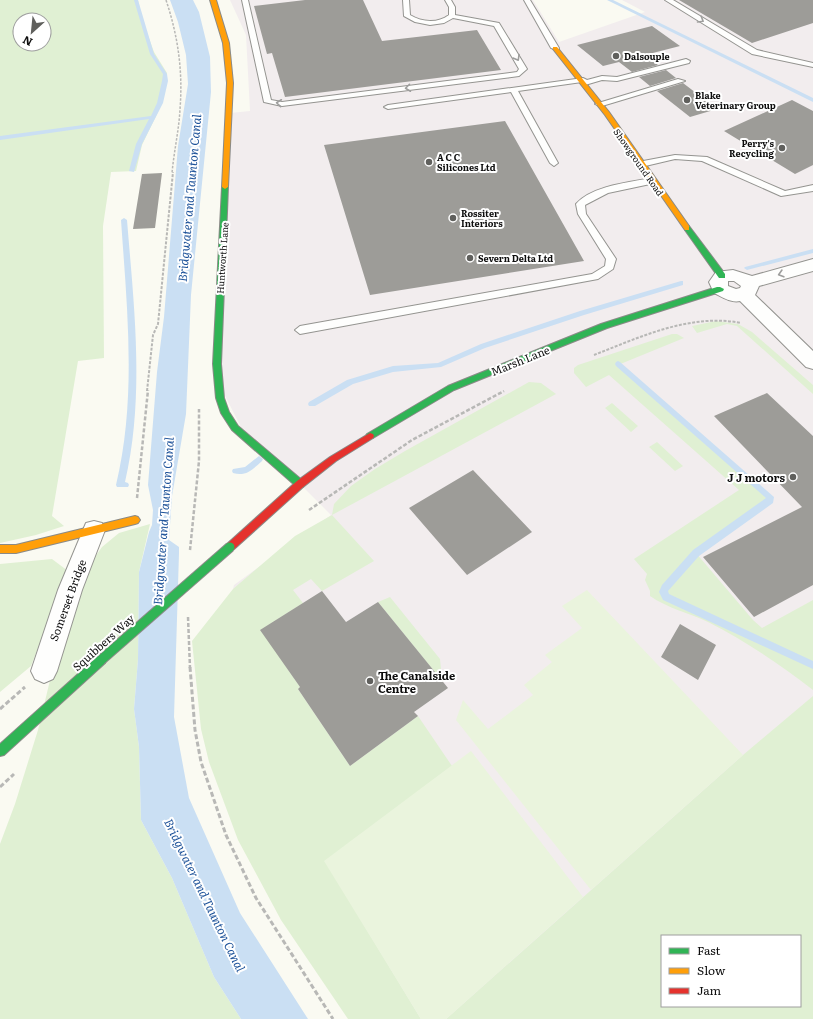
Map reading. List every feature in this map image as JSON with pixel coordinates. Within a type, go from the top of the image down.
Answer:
[{"type":"street","name":"Huntworth Lane","points":[[213,0],[226,43],[230,83],[217,364],[217,380],[221,406],[235,428],[300,484]]},
{"type":"street","name":"Showground Road","points":[[555,48],[584,82],[721,283]]},
{"type":"street","points":[[721,283],[730,295],[813,265]]},
{"type":"street","name":"Marsh Lane","points":[[333,459],[451,388],[604,326],[721,283]]},
{"type":"street","points":[[746,289],[813,362]]},
{"type":"street","name":"Squibbers Way","points":[[0,751],[300,484],[333,459]]},
{"type":"street","points":[[0,549],[16,549],[135,520]]},
{"type":"street","name":"Somerset Bridge","points":[[44,671],[70,590],[94,530]]},
{"type":"lane","points":[[246,0],[268,102],[282,104],[519,74],[523,69],[497,24],[452,16]]},
{"type":"lane","points":[[406,0],[407,16],[411,19],[432,23],[448,20],[452,16],[452,7],[448,0]]},
{"type":"lane","points":[[527,0],[555,48]]},
{"type":"lane","points":[[668,0],[754,52],[813,65]]},
{"type":"lane","points":[[388,107],[513,89],[584,82],[602,78],[616,79],[686,61]]},
{"type":"lane","points":[[599,104],[681,81]]},
{"type":"lane","points":[[513,89],[554,163]]},
{"type":"lane","points":[[641,164],[675,157],[704,159],[784,194],[813,188]]},
{"type":"lane","points":[[300,330],[595,277],[610,267],[611,259],[582,214],[580,204],[589,197],[612,189],[652,181]]},
{"type":"path","points":[[135,520],[153,335],[158,324],[175,146],[180,124],[180,61],[174,22],[166,0]]},
{"type":"path","points":[[590,356],[696,321],[728,319],[746,326]]},
{"type":"path","points":[[484,396],[504,387]]},
{"type":"path","points":[[303,515],[334,492],[412,440],[509,389]]},
{"type":"path","points":[[409,437],[415,433]]},
{"type":"path","points":[[189,556],[190,538]]},
{"type":"path","points":[[188,615],[189,656],[195,730],[201,762],[226,835],[256,898],[333,1019]]},
{"type":"path","points":[[0,709],[44,671]]},
{"type":"shaded area","points":[[230,0],[533,0],[559,42],[645,12],[622,0],[813,0],[813,1019],[669,1007],[801,1007],[801,935],[661,935],[661,1006],[478,991],[446,1019],[421,1019],[324,861],[233,589],[234,585],[331,515],[300,484],[246,437],[217,380],[230,113],[250,111],[246,35]]},
{"type":"green space","points":[[0,0],[138,0],[142,19],[154,52],[167,73],[165,89],[158,112],[142,145],[136,171],[111,172],[103,226],[104,358],[78,361],[52,516],[64,526],[36,535],[0,543]]},
{"type":"green space","points":[[716,321],[738,324],[752,332],[813,385],[813,394],[737,326],[727,324],[697,333],[692,326]]},
{"type":"green space","points":[[672,334],[677,334],[684,338],[618,365],[770,497],[770,501],[696,553],[753,620],[762,628],[813,600],[813,690],[749,645],[708,622],[671,607],[650,596],[650,591],[645,580],[647,574],[634,559],[739,490],[609,375],[586,387],[574,373],[574,368],[578,365]]},
{"type":"green space","points":[[529,382],[541,383],[556,394],[332,515],[334,504],[351,486],[375,469]]},
{"type":"green space","points":[[612,403],[638,426],[631,432],[605,408]]},
{"type":"green space","points":[[657,442],[683,466],[675,471],[649,447]]},
{"type":"green space","points":[[332,515],[374,561],[322,591],[311,579],[293,590],[303,603],[261,630],[300,687],[298,689],[350,766],[418,716],[452,766],[325,861],[421,1019],[348,1019],[281,920],[238,840],[209,762],[201,729],[192,641],[233,589],[295,536]]},
{"type":"green space","points":[[150,524],[139,572],[138,659],[134,709],[139,747],[141,820],[172,878],[214,977],[241,1019],[0,1019],[0,844],[15,804],[38,730],[59,643],[92,561],[102,547],[119,533]]},
{"type":"green space","points":[[52,559],[68,571],[31,666],[0,692],[0,564]]},
{"type":"green space","points":[[587,590],[743,755],[591,890],[456,720],[463,700],[488,729],[533,695],[524,685],[552,662],[545,655],[582,628],[562,606]]},
{"type":"green space","points":[[390,597],[440,659],[441,669],[438,676],[378,602]]},
{"type":"green space","points":[[813,696],[813,1019],[446,1019],[743,755]]},
{"type":"green space","points":[[471,751],[583,897],[446,1019],[421,1019],[324,861]]},
{"type":"water","name":"Bridgwater and Taunton Canal","points":[[170,0],[193,0],[199,12],[210,57],[211,92],[191,295],[186,414],[172,496],[169,540],[179,547],[174,717],[189,798],[240,913],[308,1019],[241,1019],[214,977],[172,878],[141,820],[139,747],[134,709],[138,659],[139,572],[152,525],[153,510],[148,485],[157,372],[164,317],[178,146],[188,84],[186,55],[178,22]]},
{"type":"building","points":[[305,0],[363,0],[382,41],[477,30],[501,70],[285,97],[272,53],[267,54],[254,6]]},
{"type":"building","points":[[679,0],[813,0],[813,23],[752,43]]},
{"type":"building","name":"Dalsouple","points":[[652,26],[680,46],[645,55],[658,65],[632,72],[619,62],[603,66],[577,45]]},
{"type":"building","points":[[666,70],[676,78],[650,86],[639,77]]},
{"type":"building","name":"Blake Veterinary Group","points":[[683,83],[717,109],[690,117],[657,91]]},
{"type":"building","name":"Perry's Recycling","points":[[792,100],[813,111],[813,165],[795,174],[724,131]]},
{"type":"building","points":[[505,121],[584,261],[370,295],[324,145]]},
{"type":"building","points":[[162,173],[155,228],[133,229],[142,174]]},
{"type":"building","points":[[767,393],[813,436],[813,585],[754,617],[703,557],[802,507],[714,416]]},
{"type":"building","points":[[473,470],[532,532],[467,575],[409,508]]},
{"type":"building","name":"The Canalside Centre","points":[[322,591],[346,622],[378,602],[448,688],[414,712],[418,716],[350,766],[298,689],[300,687],[260,630]]},
{"type":"building","points":[[680,624],[716,645],[698,680],[661,657]]},
{"type":"waterway","points":[[136,0],[152,54],[165,74],[160,103],[153,117]]},
{"type":"waterway","points":[[609,0],[813,100]]},
{"type":"waterway","points":[[0,138],[153,117]]},
{"type":"waterway","points":[[132,171],[139,144],[153,117]]},
{"type":"waterway","points":[[124,220],[132,356],[129,437],[120,485],[125,485]]},
{"type":"waterway","points":[[747,268],[813,251]]},
{"type":"waterway","points":[[312,404],[350,382],[393,369],[439,365],[483,346],[582,313],[681,283]]},
{"type":"waterway","points":[[618,364],[770,497],[770,501],[696,553],[665,588],[663,592],[666,597],[813,665]]},
{"type":"waterway","points":[[236,471],[247,470],[259,459]]},
{"type":"traffic: fast","points":[[225,187],[217,364],[220,398],[225,413],[235,428],[300,484]]},
{"type":"traffic: fast","points":[[687,228],[722,276]]},
{"type":"traffic: fast","points":[[370,436],[451,388],[604,326],[720,289]]},
{"type":"traffic: fast","points":[[101,660],[230,547]]},
{"type":"traffic: fast","points":[[0,751],[101,660]]},
{"type":"traffic: slow","points":[[213,0],[226,43],[230,83],[225,187]]},
{"type":"traffic: slow","points":[[555,48],[607,114],[687,228]]},
{"type":"traffic: slow","points":[[0,549],[16,549],[135,520]]},
{"type":"traffic: jam","points":[[230,547],[300,484],[333,459],[370,436]]},
{"type":"place","name":"Dalsouple","points":[[616,56]]},
{"type":"place","name":"Blake Veterinary Group","points":[[687,100]]},
{"type":"place","name":"Perry's Recycling","points":[[782,148]]},
{"type":"place","name":"A C C Silicones Ltd","points":[[429,162]]},
{"type":"place","name":"Rossiter Interiors","points":[[453,218]]},
{"type":"place","name":"Severn Delta Ltd","points":[[470,258]]},
{"type":"place","name":"J J motors","points":[[793,477]]},
{"type":"place","name":"The Canalside Centre","points":[[370,681]]}]
